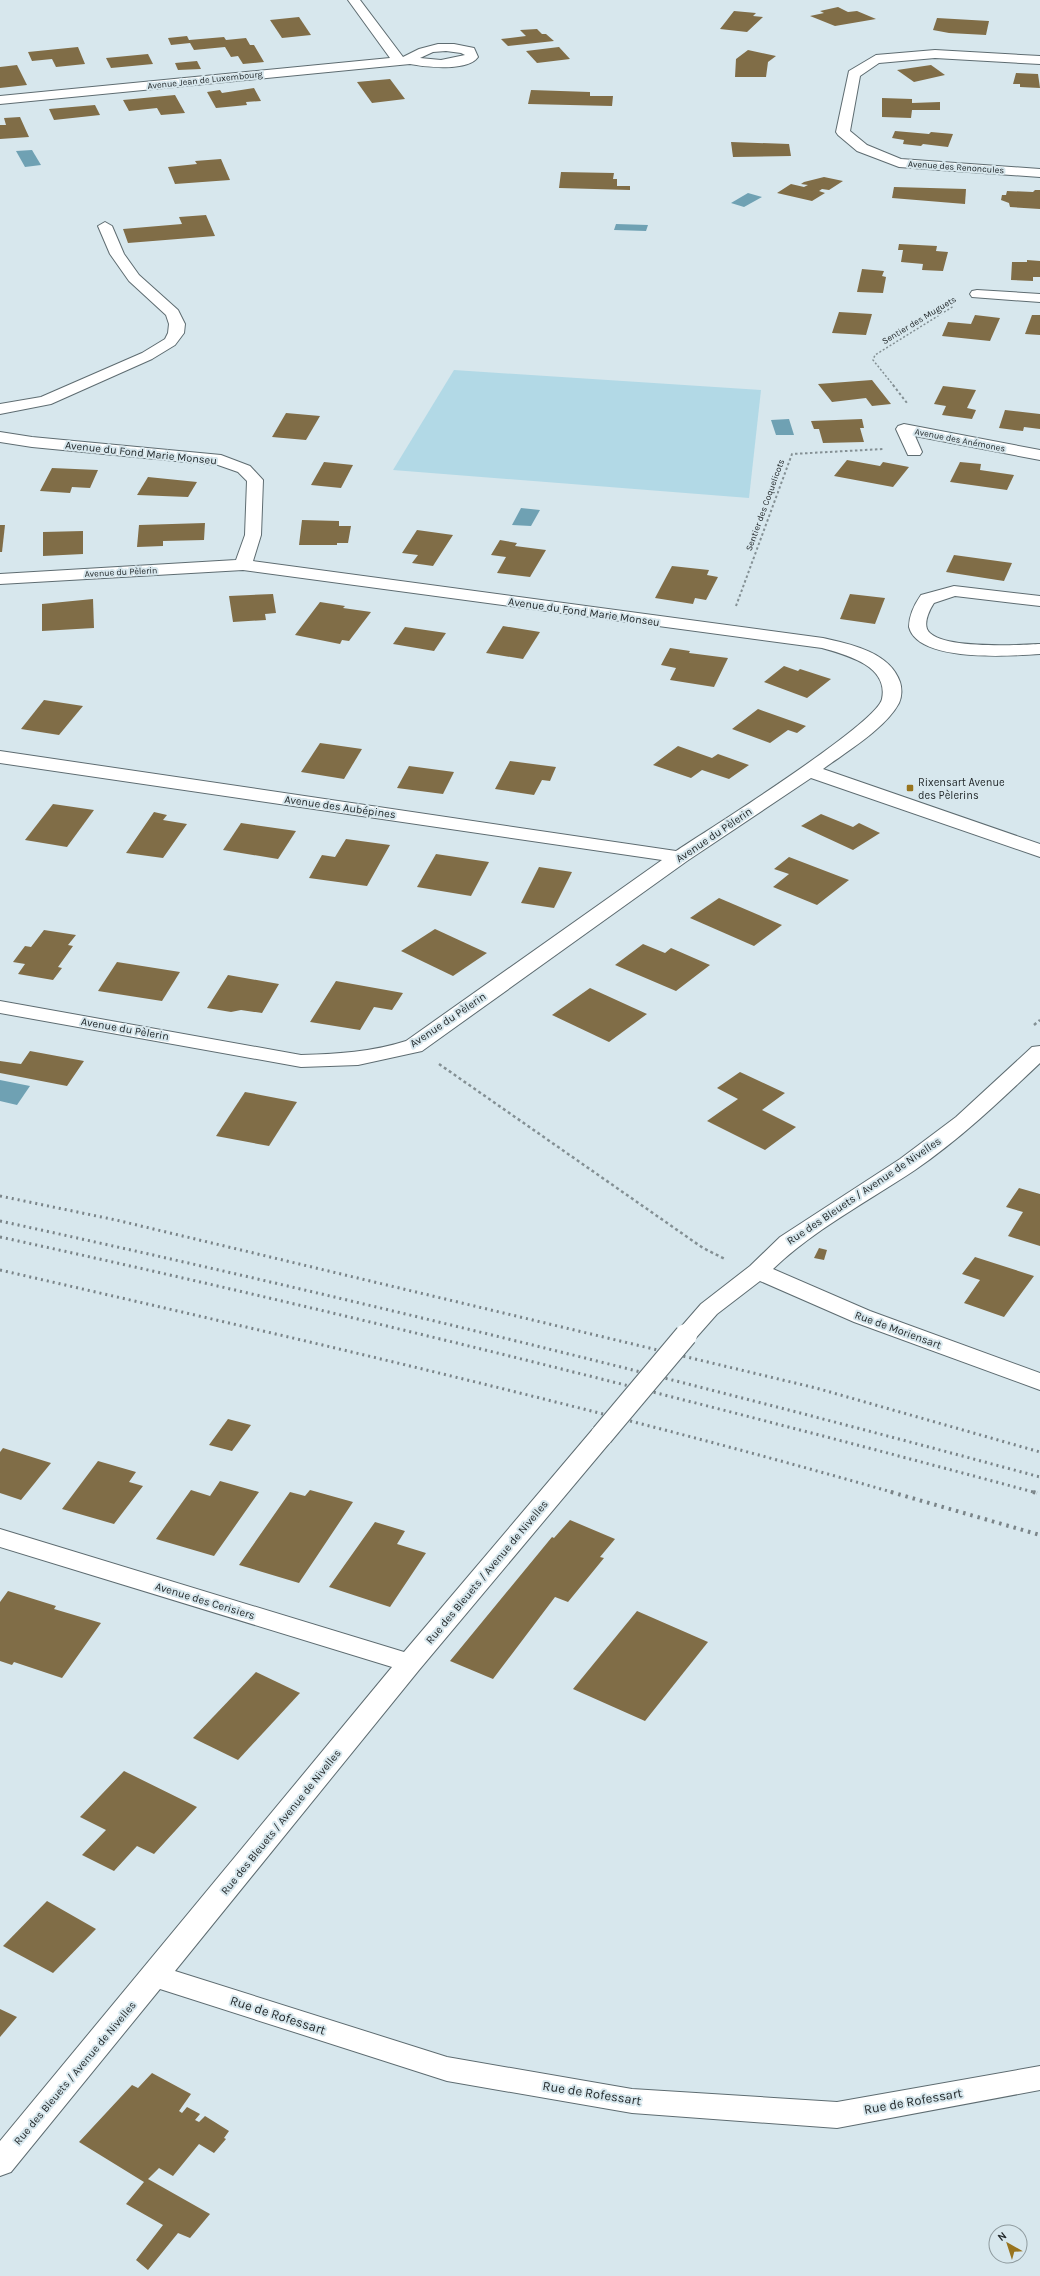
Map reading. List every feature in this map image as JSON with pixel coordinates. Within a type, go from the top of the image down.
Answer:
[{"type":"street","name":"Avenue Jean de Luxembourg","points":[[0,100],[404,61],[354,0]]},
{"type":"street","name":"Avenue des Renoncules","points":[[1040,60],[935,54],[876,59],[854,74],[843,132],[862,148],[899,163],[1040,173]]},
{"type":"street","points":[[0,409],[45,401],[147,356],[170,342],[176,333],[177,324],[173,314],[134,278],[117,254],[105,226]]},
{"type":"street","points":[[977,294],[1040,298]]},
{"type":"street","name":"Avenue des Anémones","points":[[914,452],[904,429],[1040,455]]},
{"type":"street","name":"Avenue du Fond Marie Monseu","points":[[0,437],[32,442],[221,460],[244,469],[255,480],[253,534],[242,565],[823,643],[851,650],[876,663],[887,674],[893,689],[891,703],[872,721],[809,771]]},
{"type":"street","name":"Avenue du Pèlerin","points":[[0,579],[242,565]]},
{"type":"street","points":[[1040,601],[954,591],[927,599],[918,621],[920,631],[927,639],[954,647],[985,650],[1040,649]]},
{"type":"street","name":"Avenue des Aubépines","points":[[0,757],[680,857]]},
{"type":"street","points":[[809,771],[1040,851]]},
{"type":"street","name":"Avenue du Pèlerin","points":[[0,1007],[301,1061],[350,1060],[388,1054],[414,1046],[680,857],[809,771]]},
{"type":"street","name":"Rue des Bleuets / Avenue de Nivelles","points":[[0,2163],[156,1976],[410,1663],[709,1309],[758,1271],[788,1242],[908,1164],[964,1122],[1040,1052]]},
{"type":"street","name":"Rue de Moriensart","points":[[758,1271],[800,1292],[858,1315],[1040,1382]]},
{"type":"street","name":"Avenue des Cerisiers","points":[[0,1538],[410,1663]]},
{"type":"street","name":"Rue de Rofessart","points":[[156,1976],[447,2069],[632,2101],[837,2115],[1040,2078]]},
{"type":"path","name":"Sentier des Muguets","points":[[937,436],[918,417],[873,360],[875,355],[926,323],[977,294]]},
{"type":"path","name":"Sentier des Coquelicots","points":[[726,631],[792,454],[885,448],[914,452]]},
{"type":"path","points":[[414,1046],[703,1248],[727,1260]]},
{"type":"shaded area","points":[[32,150],[41,165],[25,167],[16,151]]},
{"type":"shaded area","points":[[748,193],[762,197],[744,207],[731,203]]},
{"type":"shaded area","points":[[616,224],[648,225],[646,231],[614,230]]},
{"type":"shaded area","points":[[454,370],[761,390],[749,498],[393,470]]},
{"type":"shaded area","points":[[789,419],[794,435],[776,435],[771,420]]},
{"type":"shaded area","points":[[521,508],[540,510],[531,526],[512,525]]},
{"type":"shaded area","points":[[0,1080],[30,1086],[17,1105],[0,1101]]},
{"type":"building","points":[[838,7],[848,12],[857,11],[876,19],[835,26],[810,16],[824,13],[820,11]]},
{"type":"building","points":[[734,11],[756,13],[753,16],[763,17],[747,32],[720,29]]},
{"type":"building","points":[[299,17],[311,35],[282,38],[270,20]]},
{"type":"building","points":[[937,18],[989,21],[986,35],[949,33],[933,30]]},
{"type":"building","points":[[537,29],[542,34],[546,34],[554,41],[508,46],[501,39],[526,36],[520,30]]},
{"type":"building","points":[[187,36],[189,40],[224,37],[226,40],[246,38],[250,45],[254,45],[264,62],[243,64],[238,56],[231,57],[225,47],[194,50],[190,43],[171,45],[168,38]]},
{"type":"building","points":[[78,47],[85,64],[56,67],[52,59],[32,61],[28,52]]},
{"type":"building","points":[[559,47],[570,59],[537,63],[526,51]]},
{"type":"building","points":[[748,50],[776,56],[768,62],[766,77],[735,77],[736,59]]},
{"type":"building","points":[[148,54],[153,64],[111,68],[106,58]]},
{"type":"building","points":[[197,61],[201,69],[178,70],[175,63]]},
{"type":"building","points":[[17,65],[27,85],[0,88],[0,67]]},
{"type":"building","points":[[931,65],[945,75],[914,82],[897,70]]},
{"type":"building","points":[[1016,73],[1038,74],[1040,88],[1020,87],[1020,84],[1013,84]]},
{"type":"building","points":[[390,79],[405,99],[372,103],[357,82]]},
{"type":"building","points":[[254,88],[261,101],[246,102],[247,105],[216,108],[207,92],[220,90],[222,93]]},
{"type":"building","points":[[531,90],[590,92],[590,96],[613,96],[612,106],[528,104]]},
{"type":"building","points":[[175,95],[185,113],[161,115],[157,108],[129,111],[123,100]]},
{"type":"building","points":[[882,98],[912,99],[912,103],[940,102],[940,110],[912,110],[911,118],[882,117]]},
{"type":"building","points":[[95,105],[100,115],[54,120],[49,109]]},
{"type":"building","points":[[20,117],[29,137],[0,139],[0,125],[6,125],[4,118]]},
{"type":"building","points":[[895,131],[929,134],[931,132],[953,134],[948,147],[923,144],[921,146],[903,144],[904,140],[892,138]]},
{"type":"building","points":[[731,142],[789,144],[791,156],[733,157]]},
{"type":"building","points":[[221,159],[230,180],[175,184],[168,167],[197,164],[195,161]]},
{"type":"building","points":[[561,172],[614,173],[613,179],[617,179],[617,186],[630,186],[630,190],[559,188]]},
{"type":"building","points":[[824,177],[843,181],[829,190],[822,189],[819,191],[825,193],[812,201],[777,193],[791,184],[804,187],[808,185],[801,184],[804,182]]},
{"type":"building","points":[[894,187],[966,189],[965,204],[892,198]]},
{"type":"building","points":[[1035,190],[1040,190],[1040,209],[1010,207],[1009,203],[1001,200],[1002,195],[1006,195],[1007,191],[1033,192]]},
{"type":"building","points":[[206,215],[215,236],[128,243],[123,229],[182,224],[179,217]]},
{"type":"building","points":[[899,244],[937,246],[936,251],[948,252],[943,271],[922,270],[923,264],[901,262],[903,250],[898,250]]},
{"type":"building","points":[[1027,260],[1040,261],[1040,277],[1033,277],[1033,281],[1011,280],[1012,262],[1027,262]]},
{"type":"building","points":[[862,269],[884,271],[882,276],[886,277],[883,293],[857,292]]},
{"type":"building","points":[[839,312],[872,314],[866,335],[832,333]]},
{"type":"building","points":[[975,315],[1000,318],[990,341],[942,336],[948,322],[971,324]]},
{"type":"building","points":[[1032,315],[1040,315],[1040,335],[1025,334]]},
{"type":"building","points":[[872,380],[891,404],[872,406],[866,398],[832,402],[818,384]]},
{"type":"building","points":[[943,386],[976,390],[967,408],[976,410],[972,419],[942,415],[946,406],[934,404]]},
{"type":"building","points":[[1005,410],[1040,414],[1040,429],[1024,427],[1023,431],[999,428]]},
{"type":"building","points":[[286,413],[320,416],[306,440],[272,437]]},
{"type":"building","points":[[862,419],[864,428],[860,428],[864,442],[823,443],[819,429],[814,429],[811,421]]},
{"type":"building","points":[[847,460],[880,466],[883,462],[909,467],[893,487],[834,476]]},
{"type":"building","points":[[324,462],[353,465],[341,488],[311,485]]},
{"type":"building","points":[[960,462],[981,464],[980,470],[1014,475],[1007,490],[950,482]]},
{"type":"building","points":[[52,468],[98,470],[90,488],[72,487],[70,493],[40,491]]},
{"type":"building","points":[[148,477],[197,482],[188,497],[137,495]]},
{"type":"building","points":[[302,520],[339,521],[339,526],[351,526],[348,543],[337,543],[337,545],[299,545]]},
{"type":"building","points":[[205,523],[204,540],[163,541],[163,546],[137,547],[139,525]]},
{"type":"building","points":[[0,525],[5,525],[2,552],[0,552]]},
{"type":"building","points":[[417,530],[453,535],[433,566],[412,563],[418,555],[402,553]]},
{"type":"building","points":[[83,531],[83,554],[43,556],[43,532]]},
{"type":"building","points":[[500,540],[517,543],[515,546],[546,550],[530,577],[497,573],[506,557],[491,555]]},
{"type":"building","points":[[954,555],[1012,563],[1004,581],[946,572]]},
{"type":"building","points":[[672,566],[709,570],[707,575],[718,577],[706,600],[695,598],[693,604],[655,598]]},
{"type":"building","points":[[273,594],[276,613],[265,614],[266,620],[233,622],[229,596]]},
{"type":"building","points":[[850,594],[885,598],[875,624],[840,619]]},
{"type":"building","points":[[93,599],[94,628],[42,631],[42,604]]},
{"type":"building","points":[[320,602],[345,606],[343,608],[371,612],[349,641],[342,640],[340,644],[295,635]]},
{"type":"building","points":[[503,626],[540,632],[523,659],[486,653]]},
{"type":"building","points":[[405,627],[446,633],[434,651],[393,644]]},
{"type":"building","points":[[670,648],[690,651],[689,653],[728,658],[714,687],[670,680],[676,668],[661,665]]},
{"type":"building","points":[[784,666],[798,671],[800,669],[831,679],[807,698],[764,682]]},
{"type":"building","points":[[44,700],[83,706],[59,735],[21,729]]},
{"type":"building","points":[[758,709],[806,726],[797,733],[788,730],[770,743],[732,729]]},
{"type":"building","points":[[320,743],[362,749],[344,779],[301,772]]},
{"type":"building","points":[[678,746],[712,758],[718,754],[749,765],[729,779],[702,770],[691,778],[653,765]]},
{"type":"building","points":[[510,761],[556,767],[550,781],[542,780],[534,795],[495,789]]},
{"type":"building","points":[[409,766],[454,772],[443,794],[397,788]]},
{"type":"building","points":[[53,804],[94,810],[67,847],[25,840]]},
{"type":"building","points":[[154,812],[167,815],[163,820],[187,824],[163,858],[126,853]]},
{"type":"building","points":[[821,814],[853,827],[859,823],[880,833],[853,850],[801,826]]},
{"type":"building","points":[[241,823],[296,831],[278,859],[223,850]]},
{"type":"building","points":[[346,839],[390,845],[367,886],[309,878],[322,855],[335,857]]},
{"type":"building","points":[[436,854],[489,862],[471,896],[417,887]]},
{"type":"building","points":[[789,857],[849,880],[817,905],[773,887],[789,874],[774,869]]},
{"type":"building","points":[[539,867],[572,872],[554,908],[521,903]]},
{"type":"building","points":[[719,898],[782,925],[754,946],[690,918]]},
{"type":"building","points":[[435,929],[487,953],[453,976],[401,951]]},
{"type":"building","points":[[44,930],[76,935],[68,945],[73,946],[58,967],[62,968],[53,980],[18,974],[25,964],[13,962],[25,946],[31,947]]},
{"type":"building","points":[[643,944],[665,953],[671,948],[710,965],[676,991],[615,965]]},
{"type":"building","points":[[117,962],[180,972],[162,1001],[98,991]]},
{"type":"building","points":[[228,975],[279,984],[262,1013],[241,1010],[231,1012],[207,1008]]},
{"type":"building","points":[[336,981],[403,993],[392,1010],[374,1007],[360,1030],[310,1022]]},
{"type":"building","points":[[590,988],[647,1014],[609,1042],[552,1015]]},
{"type":"building","points":[[30,1051],[84,1061],[67,1086],[0,1073],[0,1061],[21,1064]]},
{"type":"building","points":[[740,1072],[785,1093],[762,1110],[796,1127],[765,1150],[707,1121],[738,1099],[717,1088]]},
{"type":"building","points":[[245,1092],[297,1102],[269,1146],[216,1136]]},
{"type":"building","points":[[1019,1188],[1040,1194],[1040,1246],[1008,1236],[1023,1212],[1006,1207]]},
{"type":"building","points":[[819,1248],[827,1250],[824,1260],[814,1258]]},
{"type":"building","points":[[975,1257],[1034,1276],[1004,1317],[964,1303],[980,1280],[962,1274]]},
{"type":"building","points":[[228,1419],[251,1425],[232,1451],[209,1445]]},
{"type":"building","points":[[3,1448],[51,1463],[21,1500],[0,1493],[0,1452]]},
{"type":"building","points":[[98,1461],[136,1472],[129,1482],[143,1486],[114,1524],[62,1509]]},
{"type":"building","points":[[220,1481],[259,1492],[214,1556],[156,1539],[191,1490],[210,1496]]},
{"type":"building","points":[[310,1490],[353,1502],[299,1583],[239,1565],[290,1492],[305,1496]]},
{"type":"building","points":[[570,1520],[615,1539],[600,1557],[604,1558],[568,1602],[555,1597],[493,1679],[450,1661],[552,1537],[554,1538]]},
{"type":"building","points":[[375,1522],[405,1531],[397,1544],[426,1553],[390,1607],[329,1587]]},
{"type":"building","points":[[8,1591],[56,1606],[54,1609],[101,1623],[62,1678],[14,1662],[12,1665],[0,1661],[0,1602]]},
{"type":"building","points":[[637,1611],[708,1642],[645,1721],[573,1689]]},
{"type":"building","points":[[256,1672],[300,1693],[238,1760],[193,1738]]},
{"type":"building","points":[[124,1771],[197,1807],[154,1854],[137,1846],[114,1871],[82,1855],[106,1830],[80,1817]]},
{"type":"building","points":[[47,1901],[96,1929],[53,1973],[3,1946]]},
{"type":"building","points":[[0,2009],[17,2017],[0,2037]]},
{"type":"building","points":[[152,2073],[191,2094],[179,2111],[182,2113],[187,2107],[200,2114],[195,2120],[199,2122],[205,2116],[229,2131],[224,2138],[226,2139],[214,2153],[199,2144],[173,2176],[159,2168],[148,2179],[210,2214],[190,2238],[178,2233],[148,2270],[136,2260],[163,2225],[126,2204],[144,2182],[79,2142],[132,2085],[138,2088]]},
{"type":"railway","points":[[0,1196],[116,1220],[816,1388],[1040,1452]]},
{"type":"railway","points":[[0,1221],[261,1280],[522,1342],[781,1408],[1040,1477]]},
{"type":"railway","points":[[0,1237],[260,1296],[520,1359],[779,1424],[1037,1493]]},
{"type":"railway","points":[[0,1270],[337,1348],[561,1403],[895,1493]]},
{"type":"railway","points":[[891,1492],[1040,1535]]},
{"type":"railway","points":[[1033,1492],[1040,1494]]},
{"type":"place","name":"Rixensart Avenue des Pèlerins","points":[[910,788]]}]
